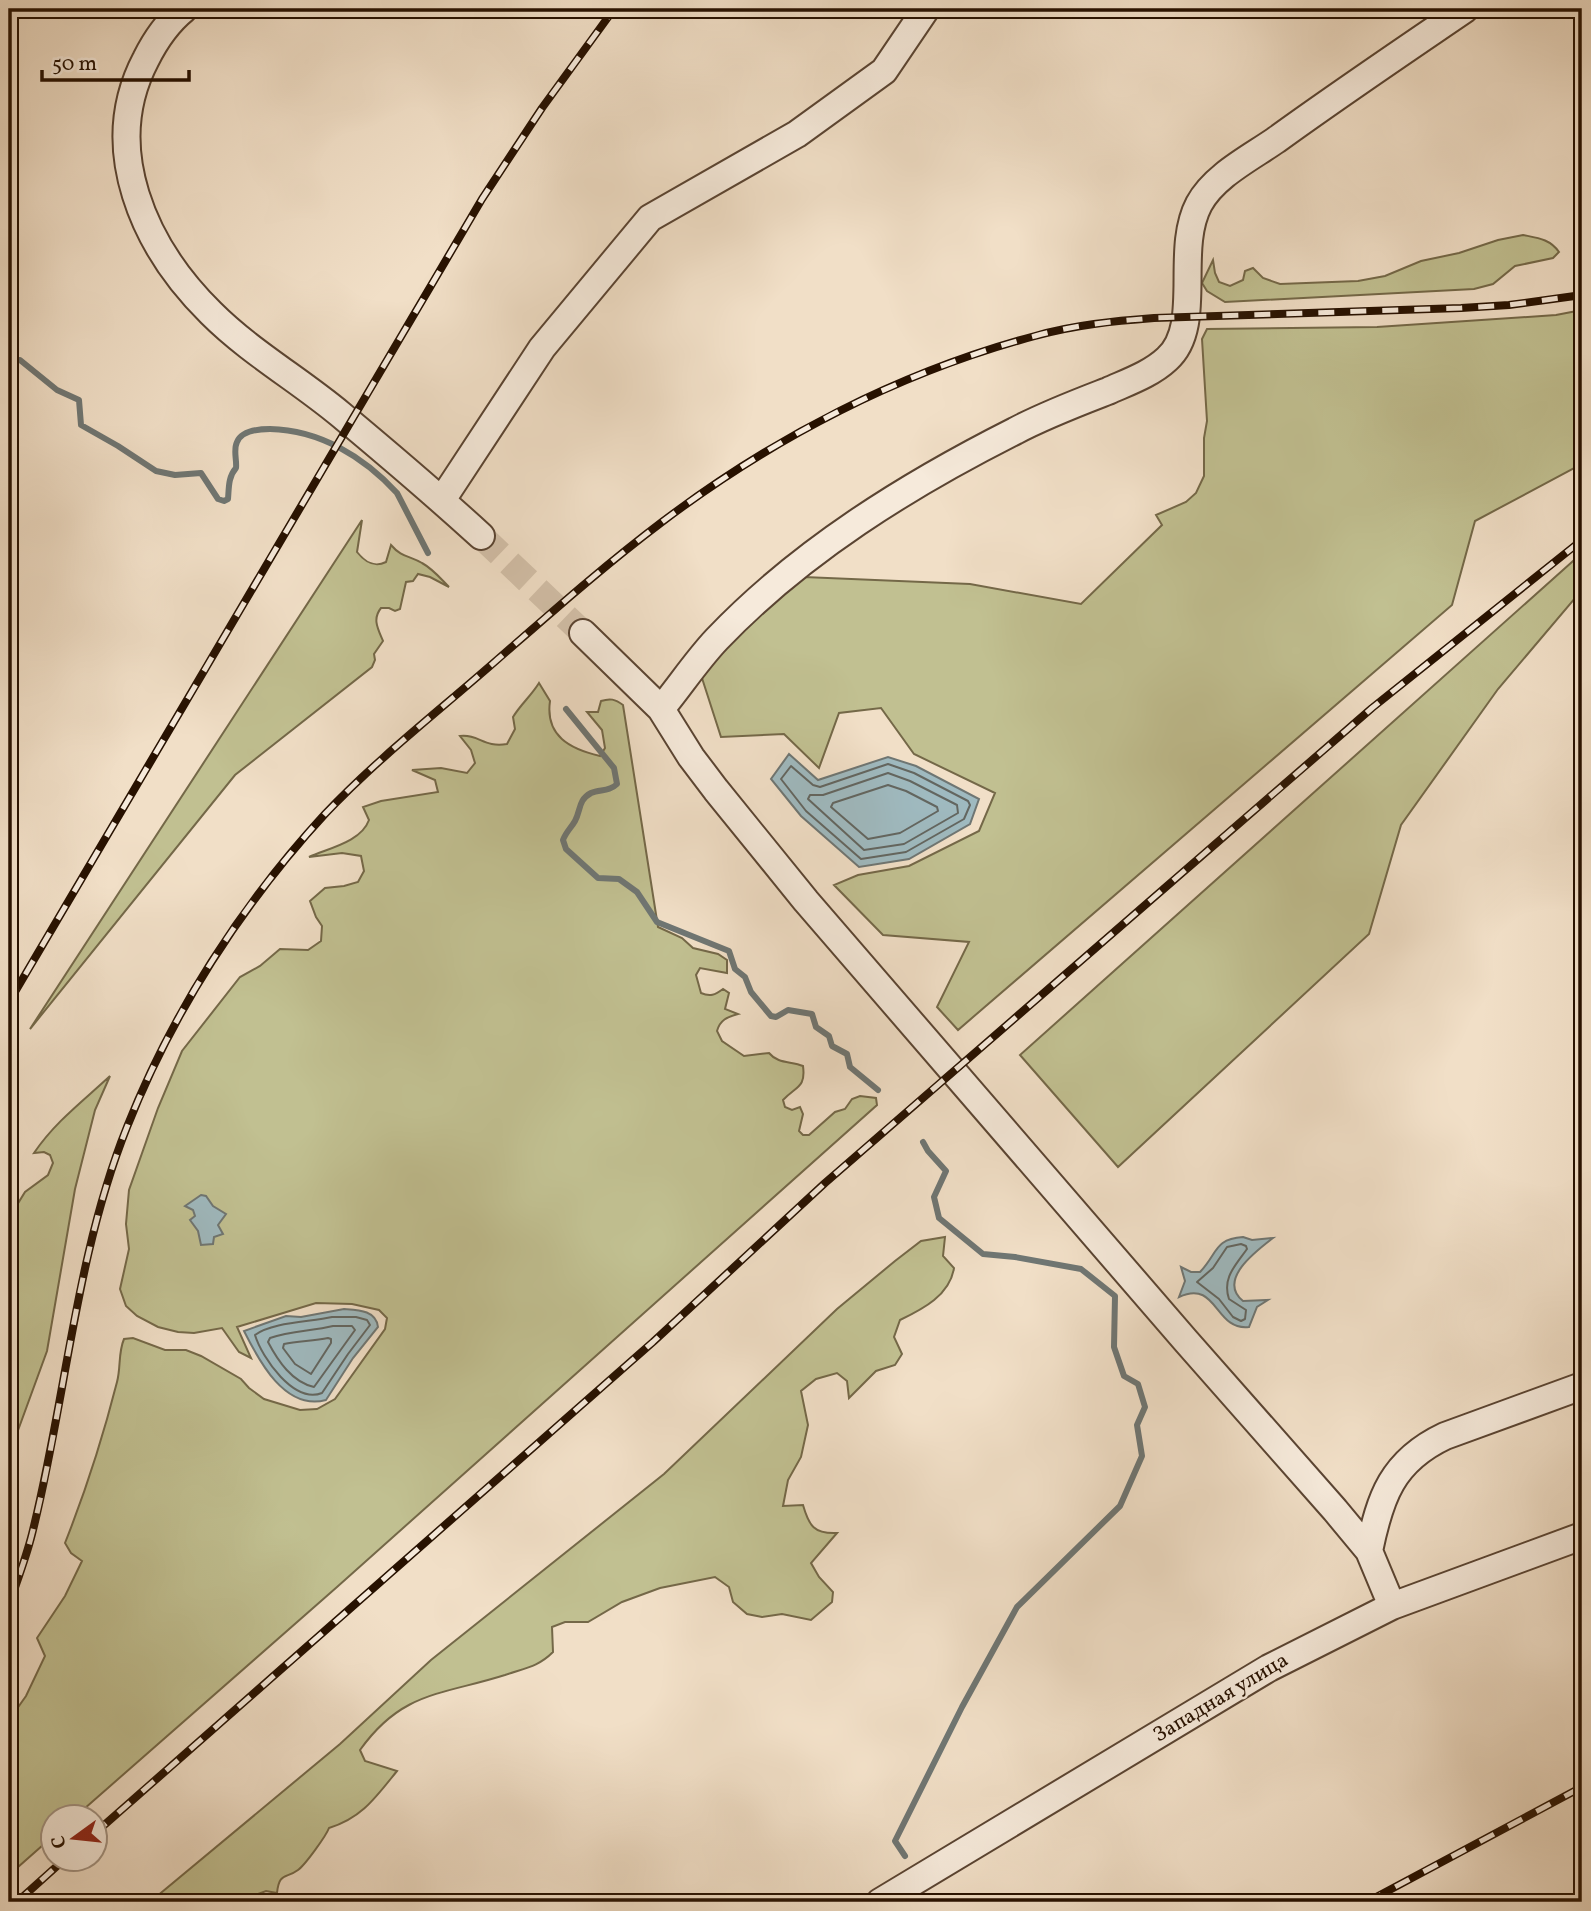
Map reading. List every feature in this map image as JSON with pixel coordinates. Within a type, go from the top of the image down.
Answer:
[{"type":"street","points":[[184,9],[162,33],[139,71],[125,129],[131,176],[140,205],[162,252],[209,312],[339,413],[481,536]]},
{"type":"street","points":[[442,500],[542,348],[650,218],[797,134],[884,71],[926,9]]},
{"type":"street","points":[[661,709],[715,641],[747,610],[817,552],[863,519],[965,457],[1018,429],[1136,378],[1166,361],[1176,351],[1186,329],[1188,233],[1199,203],[1207,192],[1339,95],[1465,9]]},
{"type":"street","points":[[583,633],[661,709],[708,779],[806,901],[1335,1510],[1368,1551],[1392,1606]]},
{"type":"street","points":[[1368,1551],[1377,1510],[1394,1478],[1414,1454],[1446,1436],[1582,1386]]},
{"type":"street","name":"Западная улица","points":[[880,1902],[1269,1668],[1392,1606],[1582,1536]]},
{"type":"shaded area","points":[[1523,235],[1548,242],[1559,252],[1553,258],[1515,266],[1493,284],[1474,289],[1225,302],[1207,291],[1202,283],[1213,260],[1219,282],[1230,286],[1243,280],[1245,271],[1253,268],[1263,278],[1280,284],[1358,281],[1385,276],[1421,261]]},
{"type":"shaded area","points":[[1582,310],[1582,464],[1475,521],[1452,605],[958,1030],[937,1007],[969,942],[883,935],[834,885],[858,875],[909,866],[979,831],[995,793],[914,754],[881,708],[839,713],[819,768],[784,734],[721,737],[701,675],[742,625],[804,577],[970,584],[1081,604],[1162,525],[1156,515],[1186,502],[1196,493],[1204,476],[1207,421],[1202,339],[1207,329],[1377,327],[1556,315]]},
{"type":"shaded area","points":[[362,520],[357,552],[363,559],[374,564],[386,562],[391,545],[402,554],[426,565],[449,587],[418,574],[413,581],[406,582],[400,609],[395,611],[381,608],[376,620],[383,641],[374,654],[372,667],[235,775],[30,1029]]},
{"type":"shaded area","points":[[1582,553],[1582,590],[1498,689],[1401,825],[1369,934],[1118,1167],[1020,1055]]},
{"type":"shaded area","points":[[539,683],[550,701],[549,713],[556,732],[570,745],[600,756],[605,748],[602,730],[587,712],[598,712],[601,701],[604,700],[617,701],[623,705],[658,927],[682,938],[693,948],[718,954],[727,960],[727,973],[700,968],[696,975],[701,993],[712,995],[723,989],[729,993],[725,1009],[738,1014],[720,1024],[717,1031],[722,1041],[744,1056],[769,1053],[781,1061],[803,1066],[801,1083],[783,1100],[785,1107],[792,1110],[800,1107],[803,1114],[799,1131],[803,1135],[809,1135],[835,1112],[845,1109],[852,1099],[860,1096],[876,1098],[877,1105],[92,1802],[38,1802],[38,1849],[9,1875],[9,1720],[26,1696],[45,1656],[37,1638],[65,1596],[82,1561],[71,1553],[65,1543],[106,1423],[124,1339],[133,1338],[165,1350],[186,1350],[201,1356],[241,1379],[264,1399],[300,1410],[317,1409],[335,1399],[385,1329],[387,1318],[379,1310],[352,1304],[316,1303],[237,1327],[251,1358],[239,1352],[222,1328],[194,1333],[178,1332],[158,1327],[137,1316],[126,1306],[120,1289],[129,1249],[126,1224],[129,1190],[158,1108],[182,1051],[240,977],[260,966],[280,949],[308,950],[321,941],[322,926],[310,901],[325,888],[358,882],[364,871],[361,856],[342,853],[309,857],[359,834],[369,820],[363,807],[381,801],[438,792],[435,780],[412,770],[441,768],[467,773],[475,763],[471,750],[460,736],[493,744],[507,744],[515,729],[513,717]]},
{"type":"shaded area","points":[[110,1076],[95,1110],[75,1189],[47,1351],[9,1455],[9,1218],[25,1192],[48,1175],[53,1163],[50,1155],[44,1152],[34,1153],[60,1122]]},
{"type":"shaded area","points":[[945,1237],[943,1256],[954,1268],[951,1278],[934,1300],[900,1320],[894,1337],[902,1354],[895,1365],[876,1371],[849,1398],[847,1381],[837,1373],[816,1379],[801,1391],[808,1425],[801,1457],[788,1480],[783,1506],[803,1505],[814,1527],[823,1532],[837,1533],[811,1563],[833,1592],[832,1602],[811,1620],[782,1614],[762,1617],[747,1614],[733,1602],[729,1587],[715,1577],[660,1588],[622,1602],[588,1622],[565,1622],[552,1627],[553,1652],[542,1661],[505,1675],[425,1698],[392,1716],[376,1731],[360,1750],[365,1761],[397,1771],[375,1798],[351,1819],[329,1828],[301,1867],[281,1879],[277,1893],[266,1891],[258,1894],[257,1902],[150,1902],[340,1744],[431,1660],[664,1474],[837,1309],[921,1241]]},
{"type":"water","points":[[789,754],[818,780],[888,757],[916,766],[979,799],[970,824],[909,859],[859,867],[801,816],[771,779]]},
{"type":"water","points":[[201,1195],[206,1196],[213,1206],[226,1214],[218,1225],[223,1234],[214,1237],[213,1244],[201,1245],[198,1231],[190,1220],[195,1216],[193,1210],[185,1206]]},
{"type":"water","points":[[1243,1237],[1252,1240],[1273,1238],[1242,1266],[1234,1284],[1236,1293],[1243,1301],[1268,1300],[1257,1307],[1249,1327],[1238,1326],[1229,1321],[1201,1295],[1192,1293],[1179,1297],[1185,1281],[1181,1267],[1191,1272],[1200,1272],[1221,1244]]},
{"type":"water","points":[[344,1309],[370,1314],[377,1321],[378,1327],[353,1358],[326,1400],[311,1401],[286,1391],[266,1369],[244,1331],[286,1316],[301,1317]]},
{"type":"waterway","points":[[9,362],[20,360],[57,390],[79,400],[81,425],[156,471],[175,475],[201,473],[218,499],[224,501],[228,499],[230,479],[236,468],[236,445],[243,435],[270,429],[306,434],[323,440],[355,457],[397,493],[428,553]]},
{"type":"waterway","points":[[566,709],[614,768],[617,784],[591,793],[584,799],[563,840],[566,849],[598,878],[619,879],[637,892],[657,922],[729,951],[735,969],[745,977],[751,992],[771,1016],[776,1017],[788,1010],[812,1014],[816,1027],[829,1036],[832,1046],[847,1054],[850,1067],[878,1090]]},
{"type":"waterway","points":[[905,1856],[895,1841],[962,1707],[1017,1607],[1120,1506],[1142,1456],[1137,1425],[1145,1407],[1138,1384],[1124,1376],[1114,1347],[1115,1296],[1081,1269],[983,1254],[939,1218],[934,1197],[946,1171],[923,1142]]},
{"type":"tunnel","points":[[481,536],[583,633]]},
{"type":"railway","points":[[9,1002],[482,199],[542,108],[614,9]]},
{"type":"railway","points":[[9,1605],[32,1534],[44,1483],[83,1277],[109,1176],[145,1085],[188,1002],[265,885],[345,793],[599,572],[704,491],[793,436],[840,411],[935,368],[1035,336],[1094,324],[1154,318],[1461,308],[1509,305],[1582,295]]},
{"type":"railway","points":[[108,1822],[653,1342],[825,1183],[1372,708],[1582,540]]},
{"type":"railway","points":[[1367,1902],[1582,1787]]},
{"type":"railway","points":[[17,1902],[50,1872]]}]
